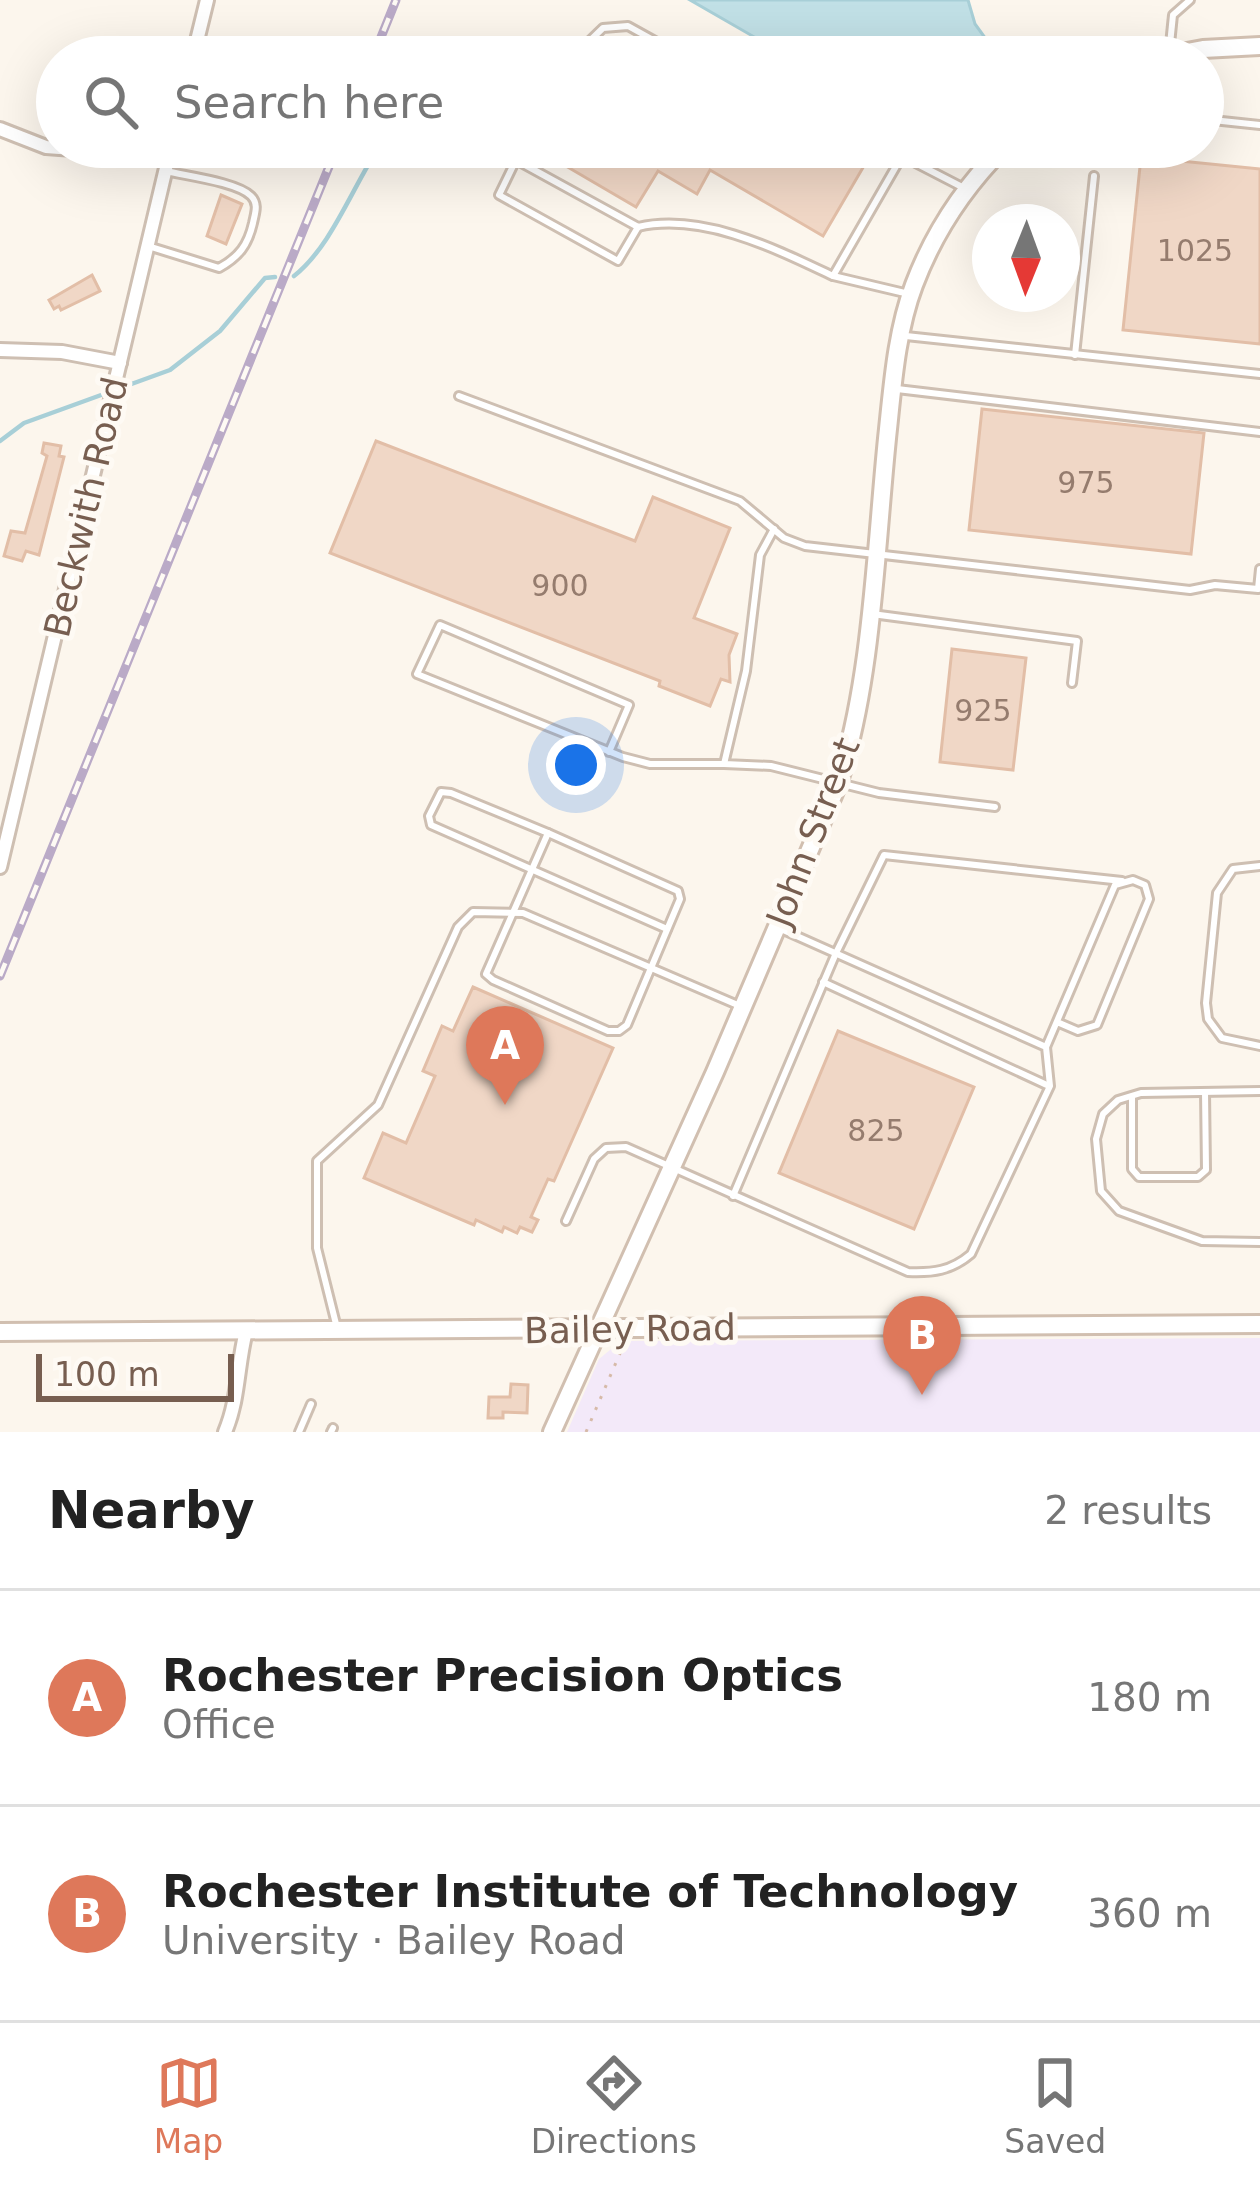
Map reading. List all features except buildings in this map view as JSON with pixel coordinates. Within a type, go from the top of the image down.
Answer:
[{"type":"street","points":[[198,36],[207,0]]},
{"type":"street","points":[[1224,50],[1260,46]]},
{"type":"street","points":[[0,129],[36,143]]},
{"type":"street","name":"Beckwith Road","points":[[0,867],[167,168]]},
{"type":"street","name":"John Street","points":[[552,1432],[673,1168],[838,784],[855,719],[901,335],[930,250],[986,168]]},
{"type":"street","points":[[0,350],[62,352],[120,362]]},
{"type":"street","name":"Bailey Road","points":[[0,1332],[1260,1324]]},
{"type":"street","points":[[225,1432],[239,1389],[246,1331]]},
{"type":"lane","points":[[1169,36],[1173,15],[1190,0]]},
{"type":"lane","points":[[595,36],[603,28],[628,26],[646,36]]},
{"type":"lane","points":[[1224,121],[1260,125]]},
{"type":"lane","points":[[512,168],[499,195],[618,261],[638,227]]},
{"type":"lane","points":[[531,168],[638,227],[659,222],[720,232],[833,276],[911,295]]},
{"type":"lane","points":[[833,276],[895,168]]},
{"type":"lane","points":[[926,168],[967,190]]},
{"type":"lane","points":[[148,246],[219,268],[234,260],[248,242],[257,207],[251,196],[237,188],[166,171]]},
{"type":"lane","points":[[1075,355],[1094,176]]},
{"type":"lane","points":[[901,335],[1260,374]]},
{"type":"lane","points":[[893,388],[1260,432]]},
{"type":"lane","points":[[459,396],[740,501],[774,529],[805,546],[1190,590],[1215,586],[1258,589],[1260,569]]},
{"type":"lane","points":[[724,764],[746,671],[760,555],[774,529]]},
{"type":"lane","points":[[868,614],[1077,641],[1072,683]]},
{"type":"lane","points":[[609,752],[629,705],[440,625],[417,674],[609,752],[650,764],[771,766],[838,784],[995,807]]},
{"type":"lane","points":[[548,833],[532,869],[512,912],[486,974],[493,980],[608,1031],[619,1031],[626,1025],[651,968],[668,928],[680,899],[677,891],[548,833],[441,792],[429,816],[431,825],[532,869],[668,928]]},
{"type":"lane","points":[[733,1196],[836,953],[884,855],[1145,885],[1149,899],[1097,1025],[1078,1031],[1057,1022]]},
{"type":"lane","points":[[1260,866],[1233,868],[1217,893],[1206,1003],[1208,1019],[1222,1038],[1260,1046]]},
{"type":"lane","points":[[566,1221],[594,1159],[606,1148],[626,1147],[908,1272],[933,1274],[957,1266],[971,1254],[1050,1086],[1046,1047],[1115,885],[1122,881]]},
{"type":"lane","points":[[338,1331],[317,1248],[317,1161],[378,1105],[458,927],[473,912],[524,913],[743,1008]]},
{"type":"lane","points":[[778,927],[1046,1047]]},
{"type":"lane","points":[[824,982],[1050,1086]]},
{"type":"lane","points":[[1260,1091],[1118,1100],[1103,1114],[1096,1139],[1101,1191],[1119,1211],[1202,1240],[1260,1242]]},
{"type":"lane","points":[[1132,1096],[1132,1169],[1139,1178],[1198,1177],[1206,1170],[1205,1092]]},
{"type":"lane","points":[[299,1432],[311,1403]]},
{"type":"path","points":[[586,1432],[621,1351]]},
{"type":"shaded area","points":[[1260,1338],[1260,1432],[567,1432],[599,1359],[621,1341]]},
{"type":"water","points":[[690,0],[968,0],[984,36],[753,36]]},
{"type":"waterway","points":[[294,276],[330,233],[367,168]]},
{"type":"waterway","points":[[0,441],[24,423],[170,370],[220,331],[265,278],[275,277]]},
{"type":"railway","points":[[381,36],[396,0]]},
{"type":"railway","points":[[0,976],[328,168]]},
{"type":"place","name":"Rochester Precision Optics","points":[[505,1105]]},
{"type":"place","name":"Rochester Institute of Technology","points":[[922,1395]]}]
